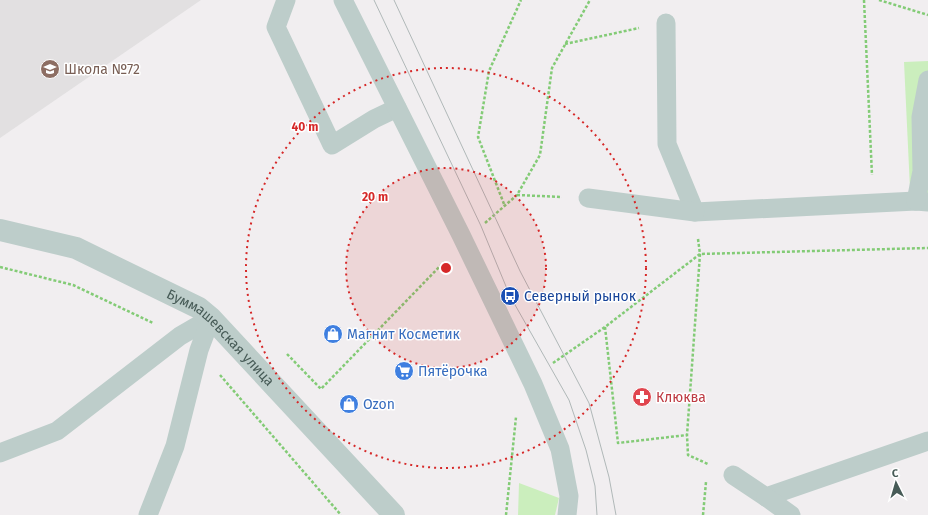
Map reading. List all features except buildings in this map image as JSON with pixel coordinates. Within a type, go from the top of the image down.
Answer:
[{"type":"street","name":"Буммашевская улица","points":[[0,230],[76,248],[199,308],[211,318],[394,515]]},
{"type":"lane","points":[[286,0],[276,27],[332,145],[374,119],[397,108]]},
{"type":"lane","points":[[343,0],[461,235],[533,384],[560,449],[570,496],[567,515]]},
{"type":"lane","points":[[666,23],[667,144],[695,212]]},
{"type":"lane","points":[[588,198],[695,212],[922,201],[921,117],[928,80]]},
{"type":"lane","points":[[0,453],[57,431],[180,336],[211,318]]},
{"type":"lane","points":[[148,515],[175,446],[199,350],[211,318]]},
{"type":"lane","points":[[766,497],[928,441]]},
{"type":"lane","points":[[733,476],[791,515]]},
{"type":"path","points":[[504,204],[478,137],[489,71],[521,0]]},
{"type":"path","points":[[284,351],[321,389],[446,260],[461,235],[481,226],[504,204],[517,196],[540,156],[552,68],[590,0]]},
{"type":"path","points":[[864,0],[874,203]]},
{"type":"path","points":[[878,0],[928,15]]},
{"type":"path","points":[[565,44],[666,23]]},
{"type":"path","points":[[517,196],[588,198]]},
{"type":"path","points":[[695,212],[700,254],[687,435],[688,455],[733,476]]},
{"type":"path","points":[[533,384],[549,366],[563,354],[605,327],[700,254],[928,248]]},
{"type":"path","points":[[605,327],[618,443],[687,435]]},
{"type":"path","points":[[506,515],[516,414]]},
{"type":"path","points":[[707,472],[708,464]]},
{"type":"path","points":[[703,515],[706,479]]},
{"type":"shaded area","name":"Школа №72","points":[[0,0],[201,0],[0,138]]},
{"type":"green space","points":[[928,61],[928,209],[911,210],[904,62]]},
{"type":"green space","points":[[519,483],[559,498],[555,515],[518,515]]},
{"type":"tram line","points":[[374,0],[481,226],[510,296],[569,400],[586,450],[595,486],[597,515]]},
{"type":"tram line","points":[[394,0],[520,271],[589,403],[609,477],[616,515]]},
{"type":"place","name":"Школа №72","points":[[50,69]]},
{"type":"place","name":"Северный рынок","points":[[510,296]]},
{"type":"place","name":"Магнит Косметик","points":[[333,334]]},
{"type":"place","name":"Пятёрочка","points":[[404,371]]},
{"type":"place","name":"Клюква","points":[[642,397]]},
{"type":"place","name":"Ozon","points":[[349,404]]}]
